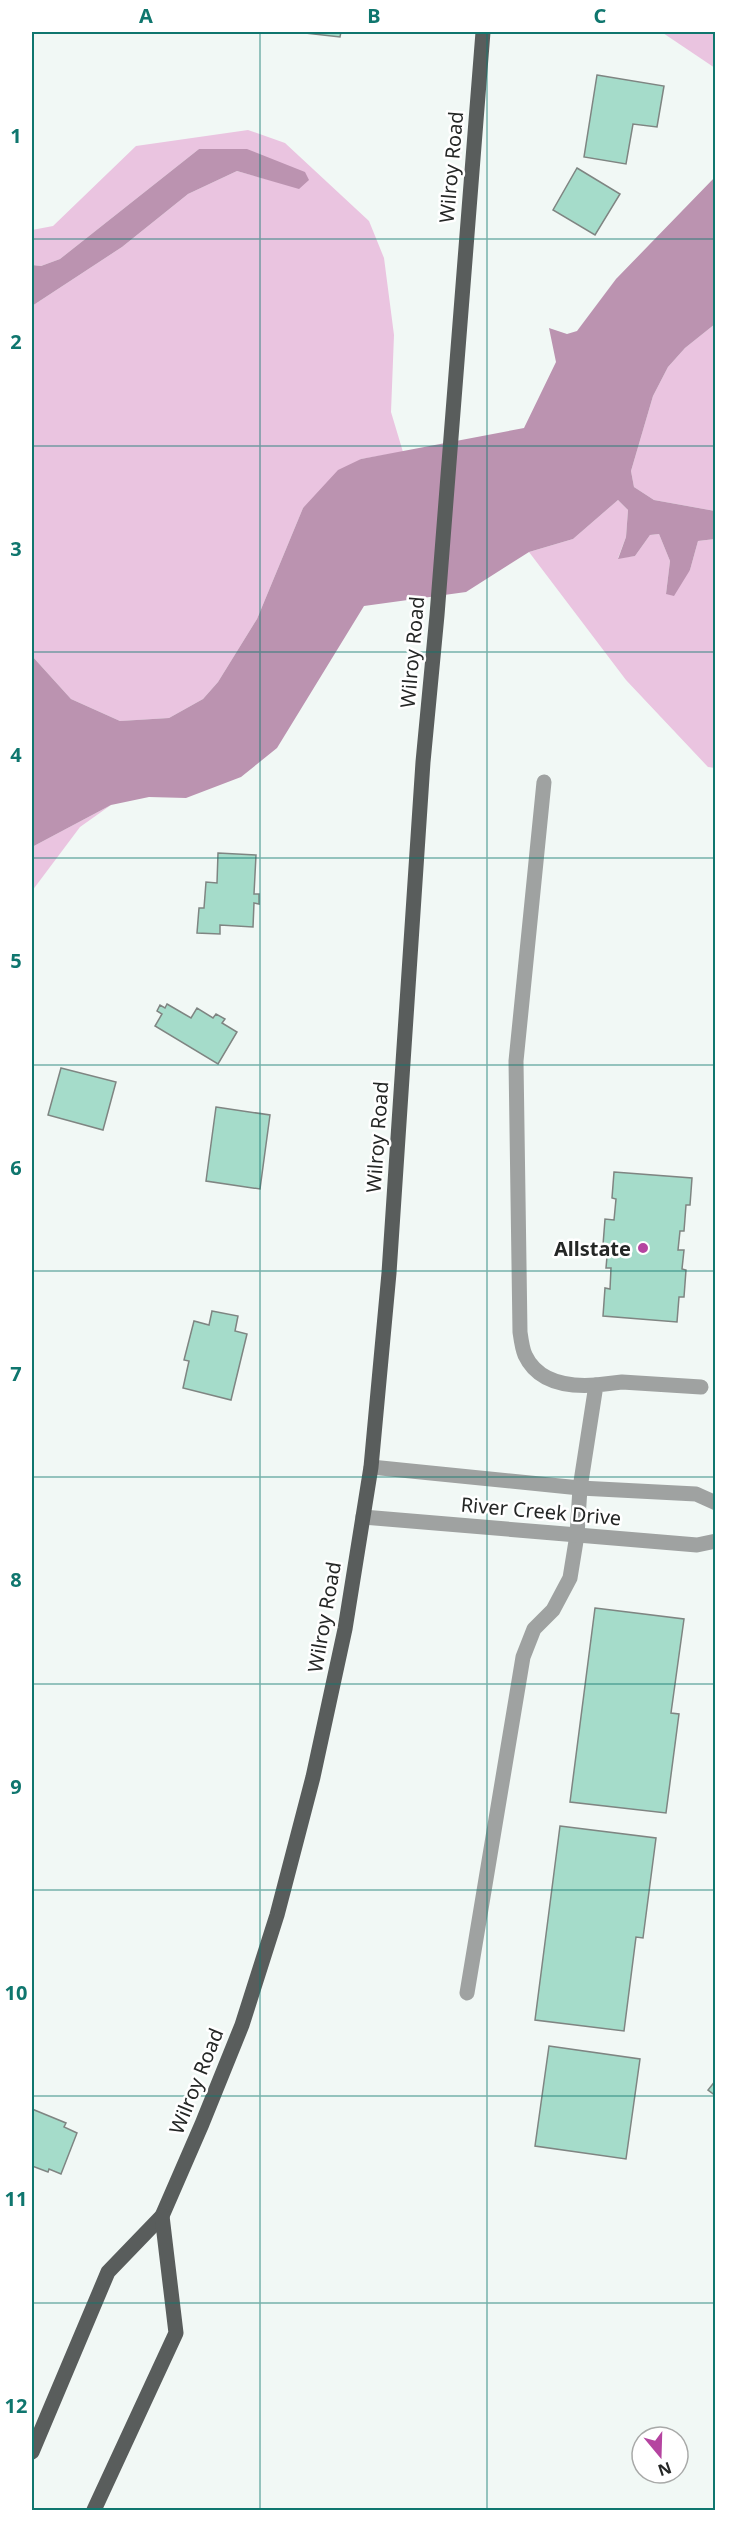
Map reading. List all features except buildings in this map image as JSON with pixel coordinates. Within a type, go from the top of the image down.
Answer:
[{"type":"main road","name":"Wilroy Road","points":[[32,2452],[108,2272],[162,2216],[242,2025],[277,1915],[318,1754],[345,1629],[371,1467],[389,1261],[423,762],[437,615],[483,32]]},
{"type":"main road","points":[[94,2511],[176,2333],[162,2216]]},
{"type":"street","points":[[544,782],[516,1061],[520,1332],[525,1355],[536,1371],[555,1381],[573,1386],[622,1382],[701,1387]]},
{"type":"street","points":[[467,1994],[523,1657],[534,1629],[553,1610],[570,1578],[577,1535],[580,1488],[596,1385]]},
{"type":"street","name":"River Creek Drive","points":[[371,1467],[580,1488],[696,1494],[716,1503]]},
{"type":"street","name":"River Creek Drive","points":[[363,1517],[697,1545],[716,1541]]},
{"type":"shaded area","points":[[715,32],[715,68],[663,33]]},
{"type":"shaded area","points":[[248,130],[285,143],[369,221],[384,258],[394,335],[391,412],[403,452],[361,459],[303,508],[257,619],[218,682],[203,699],[169,718],[120,721],[71,699],[32,656],[32,306],[122,247],[188,194],[237,171],[299,188],[199,149],[60,259],[41,266],[32,265],[32,230],[53,226],[136,146]]},
{"type":"shaded area","points":[[199,149],[247,149],[305,172],[309,180],[299,189],[237,171],[188,194],[122,247],[32,306],[32,265],[41,266],[60,259]]},
{"type":"shaded area","points":[[715,177],[715,324],[685,348],[668,367],[653,396],[631,471],[634,487],[654,500],[715,511],[715,539],[698,541],[690,570],[674,596],[666,594],[670,561],[659,534],[650,535],[635,556],[618,559],[626,537],[628,510],[618,500],[573,539],[529,552],[466,592],[364,606],[277,748],[241,777],[186,798],[149,797],[111,805],[32,847],[32,656],[71,699],[120,721],[169,718],[203,699],[218,682],[257,619],[303,508],[338,470],[361,459],[524,428],[556,362],[549,328],[567,334],[577,331],[616,279]]},
{"type":"shaded area","points":[[715,324],[715,511],[654,500],[634,487],[631,471],[653,396],[668,367],[685,348]]},
{"type":"shaded area","points":[[618,500],[628,510],[626,537],[618,558],[635,556],[650,535],[659,534],[670,561],[666,594],[690,570],[698,541],[715,539],[715,768],[708,767],[626,680],[529,552],[573,539]]},
{"type":"shaded area","points":[[111,805],[80,827],[32,891],[32,847]]},
{"type":"place","name":"Allstate","points":[[643,1248]]}]
